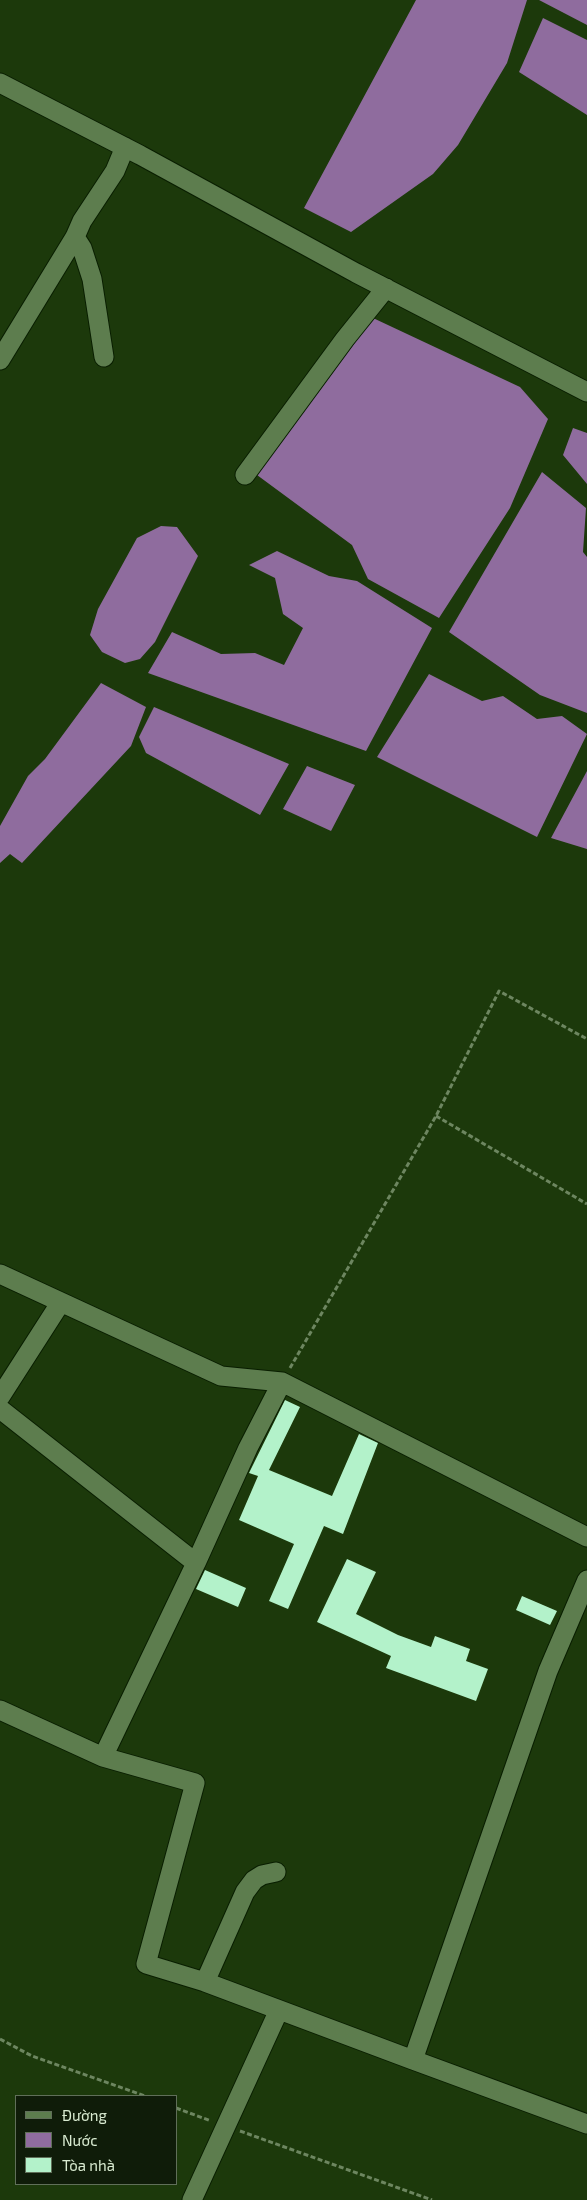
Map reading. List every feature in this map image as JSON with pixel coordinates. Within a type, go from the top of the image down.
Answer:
[{"type":"street","points":[[0,83],[125,147],[386,288],[587,392]]},
{"type":"street","points":[[0,360],[82,221],[115,171],[125,147]]},
{"type":"street","points":[[74,237],[82,248],[92,279],[104,357]]},
{"type":"street","points":[[245,475],[386,288]]},
{"type":"street","points":[[0,1274],[221,1376],[282,1382],[587,1537]]},
{"type":"street","points":[[0,1398],[61,1302]]},
{"type":"street","points":[[103,1757],[196,1563],[248,1448],[282,1382]]},
{"type":"street","points":[[0,1410],[196,1563]]},
{"type":"street","points":[[413,2060],[548,1671],[587,1580]]},
{"type":"street","points":[[0,1710],[103,1757],[195,1783],[146,1964],[205,1982],[587,2124]]},
{"type":"street","points":[[205,1982],[245,1892],[254,1880],[262,1875],[276,1872]]},
{"type":"street","points":[[192,2200],[279,2010]]},
{"type":"path","points":[[282,1382],[436,1116],[499,991],[587,1039]]},
{"type":"path","points":[[436,1116],[587,1204]]},
{"type":"path","points":[[0,2039],[32,2056],[142,2095]]},
{"type":"path","points":[[178,2109],[432,2200]]},
{"type":"water","points":[[416,0],[527,0],[507,63],[458,145],[433,174],[351,232],[304,208]]},
{"type":"water","points":[[539,0],[587,0],[587,25]]},
{"type":"water","points":[[543,18],[587,40],[587,115],[519,72]]},
{"type":"water","points":[[373,318],[520,387],[548,419],[510,508],[439,618],[368,579],[352,545],[257,475]]},
{"type":"water","points":[[573,428],[587,433],[587,484],[563,455]]},
{"type":"water","points":[[542,472],[586,508],[583,552],[587,557],[587,713],[540,695],[449,632]]},
{"type":"water","points":[[161,526],[177,527],[198,556],[155,642],[140,659],[125,663],[102,652],[90,635],[98,609],[137,538]]},
{"type":"water","points":[[277,551],[329,576],[357,581],[432,628],[366,751],[148,673],[172,632],[221,654],[255,653],[284,665],[303,628],[283,614],[275,578],[249,565]]},
{"type":"water","points":[[429,674],[482,701],[503,696],[537,719],[562,716],[587,734],[537,837],[377,757]]},
{"type":"water","points":[[101,683],[146,707],[131,746],[22,863],[10,854],[0,863],[0,826],[28,776],[45,759]]},
{"type":"water","points":[[154,707],[289,764],[260,815],[146,753],[139,737]]},
{"type":"water","points":[[307,766],[355,785],[331,831],[283,809]]},
{"type":"water","points":[[587,771],[587,849],[551,838]]},
{"type":"building","points":[[285,1400],[300,1407],[269,1470],[332,1496],[359,1434],[378,1443],[343,1534],[324,1526],[288,1609],[269,1601],[294,1544],[239,1520],[258,1476],[249,1473]]},
{"type":"building","points":[[347,1559],[376,1572],[356,1614],[398,1635],[431,1647],[435,1636],[470,1649],[466,1661],[488,1669],[476,1701],[386,1668],[391,1656],[317,1622]]},
{"type":"building","points":[[205,1570],[246,1588],[238,1607],[196,1589]]},
{"type":"building","points":[[522,1596],[557,1611],[550,1625],[516,1610]]}]
